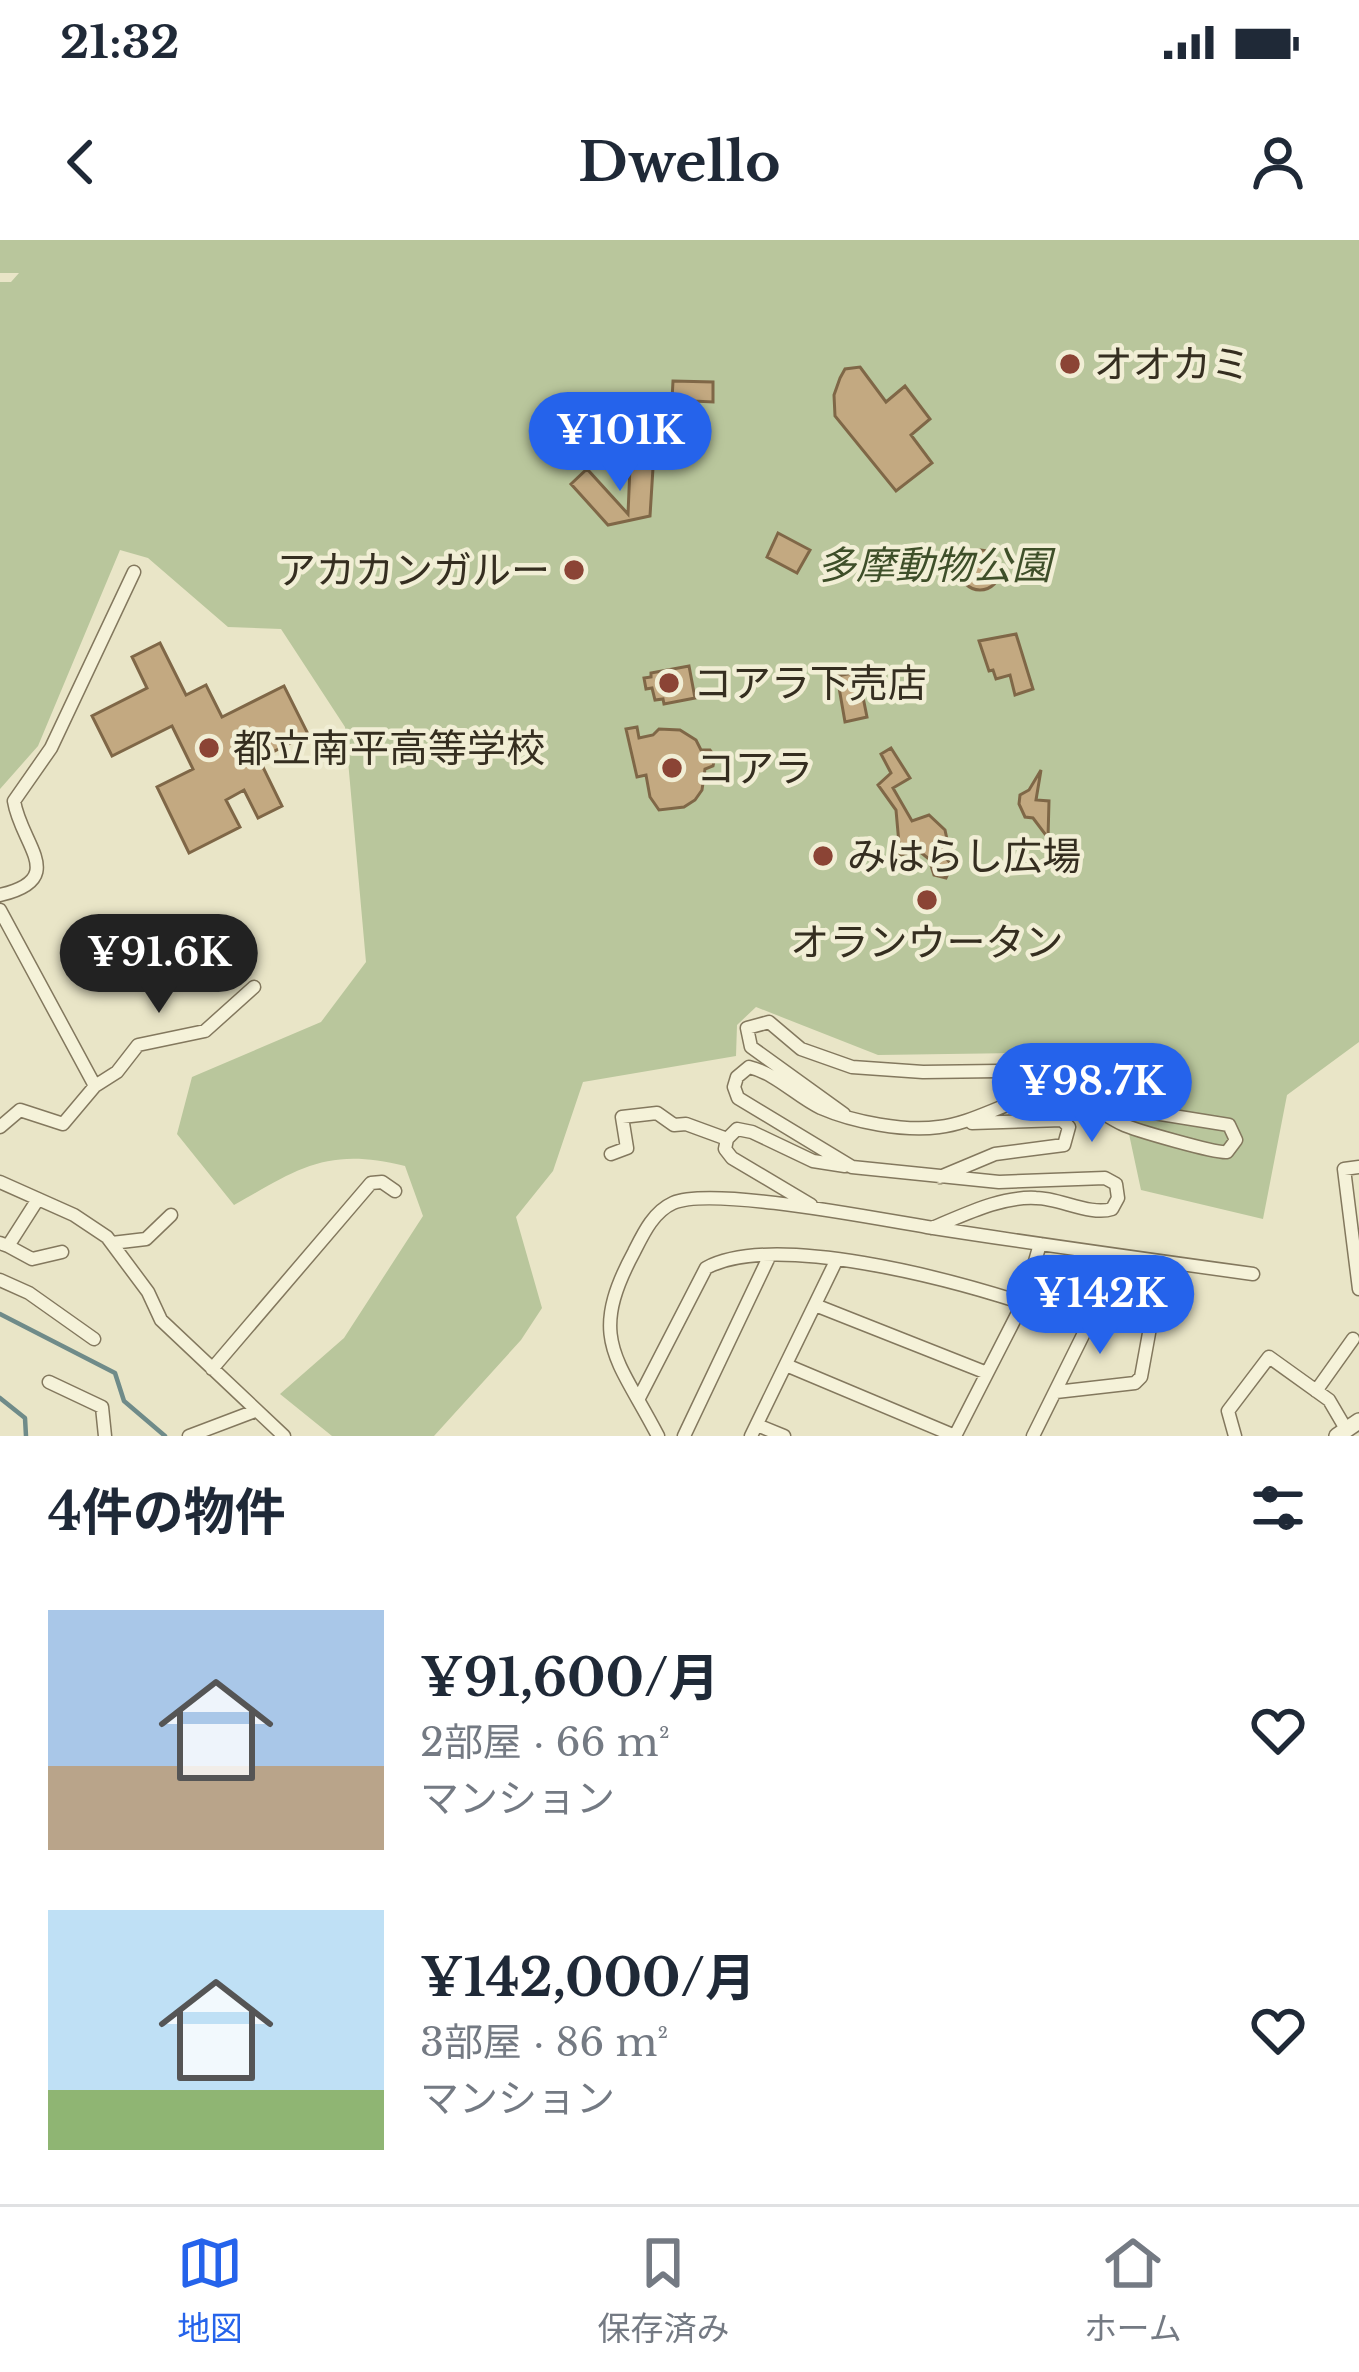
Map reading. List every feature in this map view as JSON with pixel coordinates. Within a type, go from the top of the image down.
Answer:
[{"type":"street","points":[[0,895],[26,889],[37,875],[38,864],[14,801],[51,748],[134,572]]},
{"type":"street","points":[[0,910],[95,1085]]},
{"type":"street","points":[[0,1127],[20,1110],[63,1124],[95,1085],[117,1072],[138,1045],[205,1031],[254,988]]},
{"type":"street","points":[[844,1114],[751,1047],[747,1028],[769,1022],[802,1049],[832,1062],[879,1071],[1078,1070],[1142,1111],[1229,1125],[1236,1141],[1227,1152],[1214,1154],[1188,1141],[1124,1125],[1075,1098],[1054,1094],[965,1122]]},
{"type":"street","points":[[853,1167],[738,1098],[737,1077],[749,1067],[764,1071],[822,1108],[918,1127],[1062,1120],[1070,1127],[1064,1145],[995,1154],[939,1178]]},
{"type":"street","points":[[611,1154],[627,1148],[622,1117],[656,1113],[674,1125],[686,1124],[727,1139]]},
{"type":"street","points":[[823,1211],[732,1159],[725,1149],[727,1139],[737,1129],[813,1161],[939,1178],[999,1182],[1105,1178],[1116,1184],[1118,1198],[1112,1209],[1103,1212],[1060,1200],[1008,1200],[932,1228]]},
{"type":"street","points":[[1359,1167],[1344,1169],[1359,1289]]},
{"type":"street","points":[[0,1182],[74,1215],[112,1243],[148,1292],[161,1320],[284,1436]]},
{"type":"street","points":[[212,1370],[371,1183],[382,1182],[395,1191]]},
{"type":"street","points":[[38,1198],[4,1245],[32,1259],[62,1252]]},
{"type":"street","points":[[658,1436],[608,1334],[609,1308],[648,1225],[674,1203],[694,1198],[823,1211],[1253,1274]]},
{"type":"street","points":[[112,1243],[146,1239],[171,1215]]},
{"type":"street","points":[[785,1365],[955,1436],[1023,1303],[1040,1244]]},
{"type":"street","points":[[1033,1436],[1087,1327],[1107,1254]]},
{"type":"street","points":[[639,1399],[706,1268],[720,1260],[769,1256],[836,1261],[944,1278],[1023,1303]]},
{"type":"street","points":[[684,1436],[769,1256]]},
{"type":"street","points":[[784,1436],[754,1430],[836,1261]]},
{"type":"street","points":[[1056,1392],[1135,1384],[1141,1377],[1162,1262]]},
{"type":"street","points":[[0,1280],[29,1293],[94,1340]]},
{"type":"street","points":[[815,1305],[987,1373]]},
{"type":"street","points":[[1316,1390],[1353,1339]]},
{"type":"street","points":[[1235,1436],[1228,1411],[1269,1357],[1329,1400],[1347,1429]]},
{"type":"street","points":[[49,1382],[102,1407],[105,1436]]},
{"type":"street","points":[[189,1436],[255,1411]]},
{"type":"street","points":[[234,1420],[240,1436]]},
{"type":"green space","name":"多摩動物公園","points":[[0,240],[1359,240],[1359,1042],[1287,1095],[1263,1219],[1141,1190],[1117,1078],[1025,1053],[878,1055],[756,1007],[737,1025],[736,1056],[583,1082],[553,1171],[516,1217],[542,1308],[521,1340],[434,1436],[332,1436],[280,1394],[344,1338],[423,1216],[405,1166],[355,1159],[315,1164],[234,1205],[177,1134],[192,1077],[321,1022],[366,962],[345,727],[281,629],[228,627],[148,558],[120,550],[38,746],[0,789],[0,282],[11,282],[19,273],[0,273]]},
{"type":"building","points":[[860,367],[886,402],[905,386],[930,419],[911,435],[932,463],[896,491],[835,416],[834,395],[840,378],[845,369]]},
{"type":"building","points":[[673,381],[713,382],[713,402],[672,400]]},
{"type":"building","points":[[641,457],[653,468],[650,516],[608,525],[571,484],[587,469],[628,514],[630,467]]},
{"type":"building","points":[[778,533],[810,550],[797,573],[767,557]]},
{"type":"building","points":[[980,550],[994,556],[1000,570],[994,584],[980,590],[966,584],[960,570],[966,556]]},
{"type":"building","points":[[1016,634],[1033,689],[1015,695],[1010,675],[996,679],[993,670],[989,671],[979,641]]},
{"type":"building","points":[[160,643],[186,695],[206,685],[222,717],[284,686],[308,734],[259,759],[282,806],[258,818],[244,790],[226,800],[240,827],[189,853],[157,787],[193,769],[172,726],[112,756],[92,716],[147,688],[132,657]]},
{"type":"building","name":"コアラ下売店","points":[[689,666],[695,698],[664,704],[663,699],[655,700],[652,688],[646,689],[644,678],[651,673]]},
{"type":"building","points":[[858,672],[867,717],[845,722],[837,676]]},
{"type":"building","name":"コアラ","points":[[637,727],[639,738],[659,729],[680,730],[696,740],[701,750],[710,750],[715,757],[713,766],[705,769],[695,800],[684,807],[659,810],[650,797],[646,775],[637,777],[626,729]]},
{"type":"building","points":[[891,748],[910,778],[893,788],[912,821],[929,815],[945,830],[944,856],[952,865],[946,878],[934,875],[929,859],[919,851],[900,855],[896,810],[878,785],[891,773],[881,754]]},
{"type":"building","points":[[1041,770],[1036,800],[1049,801],[1048,838],[1033,818],[1025,817],[1019,804],[1020,795],[1029,790]]},
{"type":"waterway","points":[[0,1314],[115,1373],[124,1401],[165,1436]]},
{"type":"waterway","points":[[0,1398],[25,1418],[26,1436]]},
{"type":"place","name":"オオカミ","points":[[1070,364]]},
{"type":"place","name":"アカカンガルー","points":[[574,570]]},
{"type":"place","name":"コアラ下売店","points":[[669,683]]},
{"type":"place","name":"都立南平高等学校","points":[[209,748]]},
{"type":"place","name":"コアラ","points":[[672,768]]},
{"type":"place","name":"みはらし広場","points":[[823,856]]},
{"type":"place","name":"オランウータン","points":[[927,900]]}]
